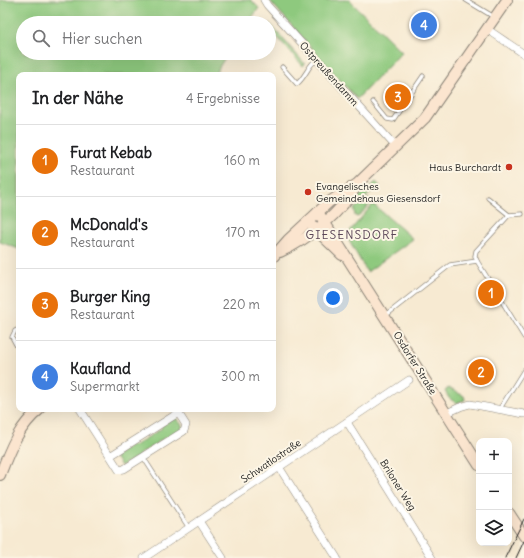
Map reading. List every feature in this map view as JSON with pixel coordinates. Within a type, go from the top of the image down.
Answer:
[{"type":"main road","points":[[276,255],[288,240],[318,212],[342,192],[357,184],[396,147],[430,111],[507,0]]},
{"type":"main road","points":[[276,255],[316,230],[348,200],[357,184]]},
{"type":"main road","name":"Osdorfer Straße","points":[[318,212],[326,220],[349,263],[385,316],[476,460]]},
{"type":"main road","name":"Osdorfer Straße","points":[[308,221],[349,263]]},
{"type":"main road","points":[[0,475],[17,434],[26,422],[37,412]]},
{"type":"main road","points":[[512,518],[524,536]]},
{"type":"street","name":"Ostpreußendamm","points":[[264,0],[316,60],[396,147]]},
{"type":"street","points":[[487,29],[524,54]]},
{"type":"street","name":"Schwatlostraße","points":[[144,558],[409,380]]},
{"type":"street","points":[[447,413],[468,405],[524,414]]},
{"type":"street","points":[[82,412],[110,456],[119,470],[124,469],[184,431],[186,425],[179,414],[175,415],[110,456]]},
{"type":"street","name":"Briloner Weg","points":[[346,422],[432,558]]},
{"type":"street","points":[[279,467],[337,558]]},
{"type":"street","points":[[199,521],[223,558]]},
{"type":"lane","points":[[466,0],[494,17]]},
{"type":"lane","points":[[282,67],[297,84],[305,77],[310,65],[316,60]]},
{"type":"lane","points":[[373,102],[387,119],[393,120],[424,76]]},
{"type":"lane","points":[[488,198],[510,215]]},
{"type":"lane","points":[[522,214],[510,215],[476,251],[475,256],[524,337]]},
{"type":"lane","points":[[385,316],[450,265],[477,261]]},
{"type":"lane","points":[[16,330],[12,337],[16,344]]},
{"type":"lane","points":[[499,410],[524,370]]},
{"type":"lane","points":[[146,460],[189,528]]},
{"type":"green space","points":[[0,0],[251,0],[259,8],[253,16],[16,16],[16,60],[224,60],[216,72],[16,72],[16,248],[0,242]]},
{"type":"green space","points":[[269,0],[349,0],[402,52],[357,99]]},
{"type":"green space","points":[[276,31],[305,64],[303,66],[276,36]]},
{"type":"green space","points":[[376,182],[380,186],[344,213],[342,211]]},
{"type":"green space","points":[[368,198],[370,204],[358,217],[355,216],[354,209]]},
{"type":"green space","points":[[373,204],[413,239],[367,272],[348,239],[350,231]]},
{"type":"green space","points":[[448,388],[464,396],[465,400],[456,403],[449,398],[445,391]]},
{"type":"green space","points":[[175,417],[182,425],[182,430],[169,438],[166,437],[140,454],[138,457],[121,466],[115,457],[131,445],[134,446],[161,429],[162,425]]},
{"type":"tram line","points":[[505,558],[524,519]]},
{"type":"tram line","points":[[516,558],[524,541]]},
{"type":"place","name":"Kaufland","points":[[424,25]]},
{"type":"place","name":"Burger King","points":[[398,97]]},
{"type":"place","name":"Haus Burchardt","points":[[509,167]]},
{"type":"place","name":"Evangelisches Gemeindehaus Giesensdorf","points":[[308,192]]},
{"type":"place","name":"Furat Kebab","points":[[491,293]]},
{"type":"place","name":"McDonald's","points":[[481,372]]},
{"type":"district","name":"GIESENSDORF","points":[[352,234]]}]
